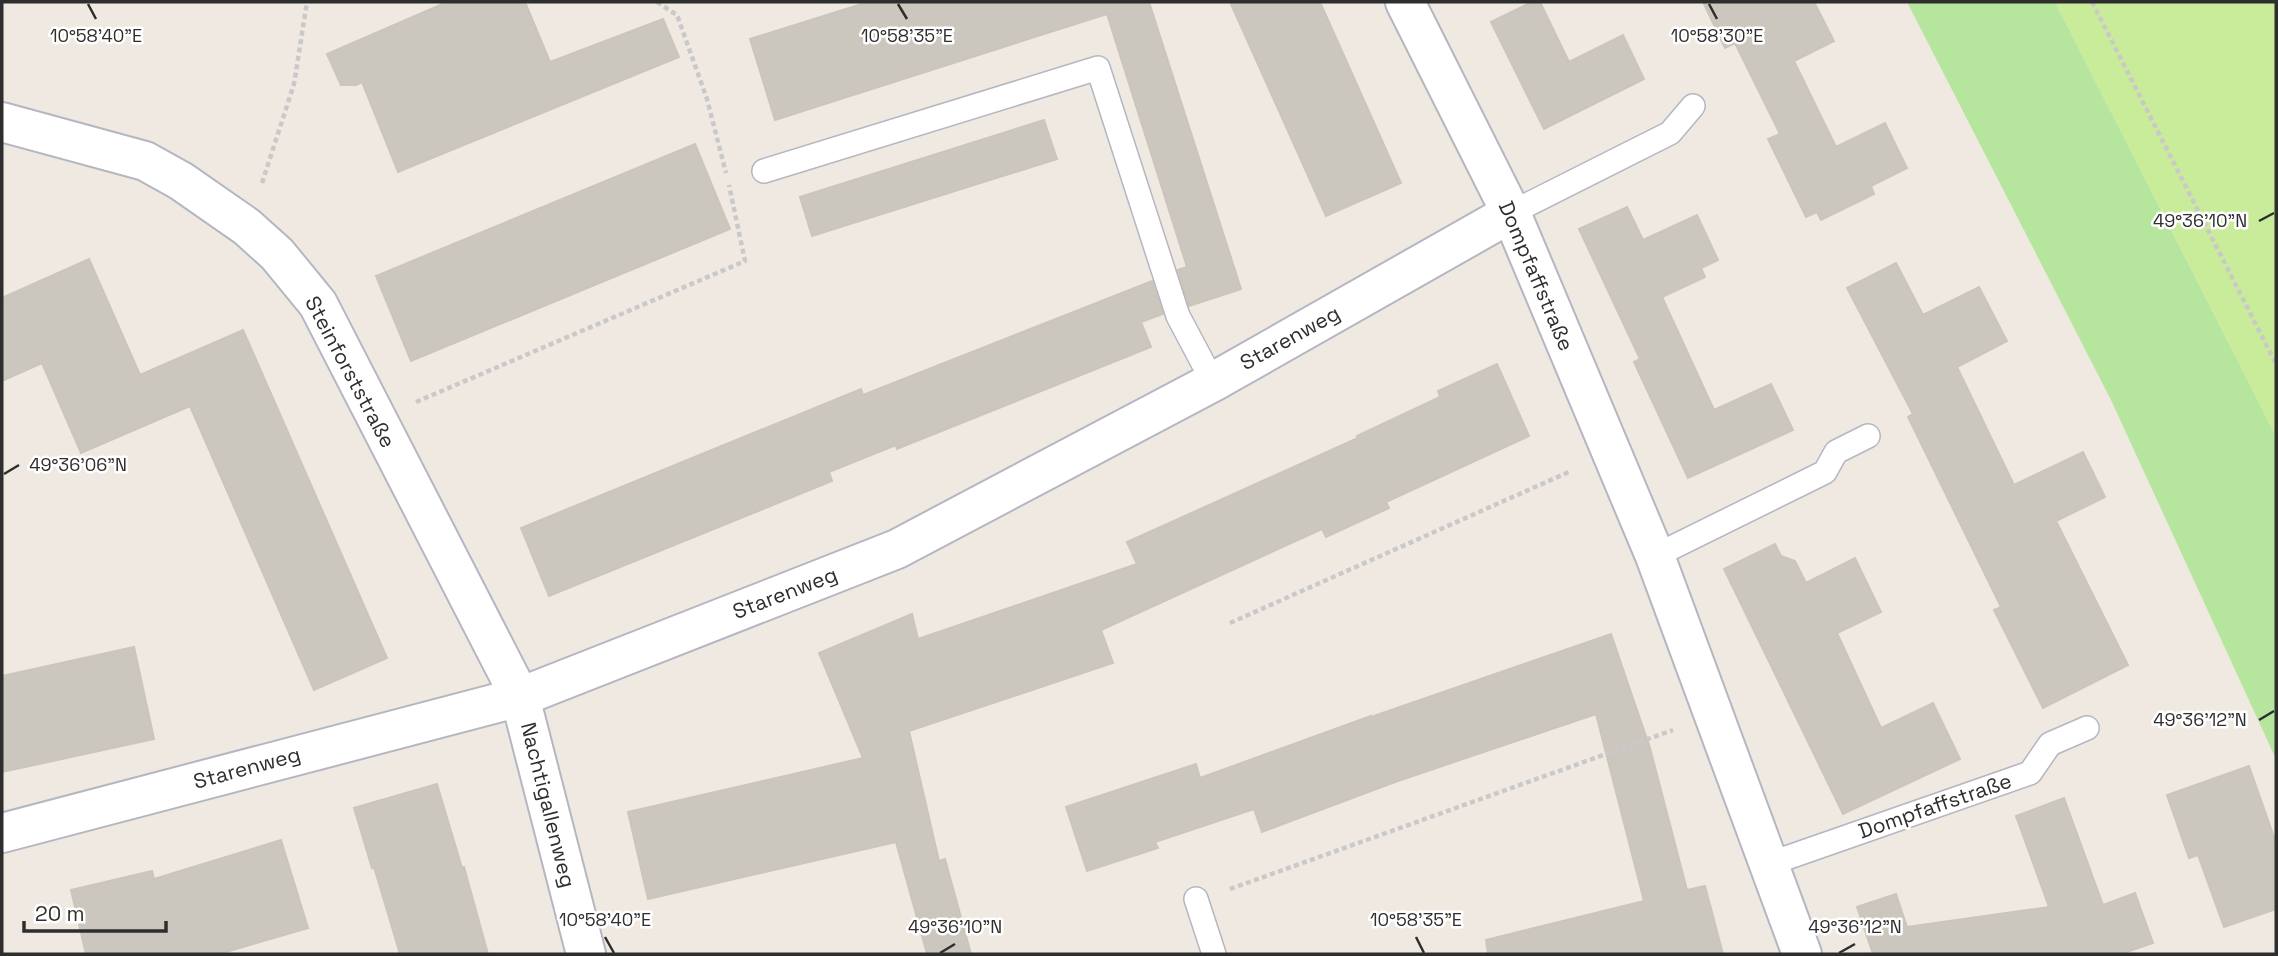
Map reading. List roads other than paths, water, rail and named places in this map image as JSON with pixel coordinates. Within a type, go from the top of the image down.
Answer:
[{"type":"street","name":"Dompfaffstraße","points":[[1405,2],[1511,213],[1655,556],[1802,954]]},
{"type":"street","name":"Steinforststraße","points":[[2,122],[145,161],[181,181],[247,228],[276,254],[318,304],[520,697]]},
{"type":"street","name":"Starenweg","points":[[2,833],[520,697],[897,549],[1213,382],[1511,213]]},
{"type":"street","name":"Nachtigallenweg","points":[[520,697],[586,954]]},
{"type":"lane","points":[[764,171],[1098,68],[1178,316],[1213,382]]},
{"type":"lane","points":[[1511,213],[1670,133],[1693,106]]},
{"type":"lane","points":[[1655,556],[1825,472],[1836,452],[1868,436]]},
{"type":"lane","name":"Dompfaffstraße","points":[[1769,864],[2030,773],[2050,744],[2087,728]]},
{"type":"lane","points":[[1196,898],[1214,954]]}]
